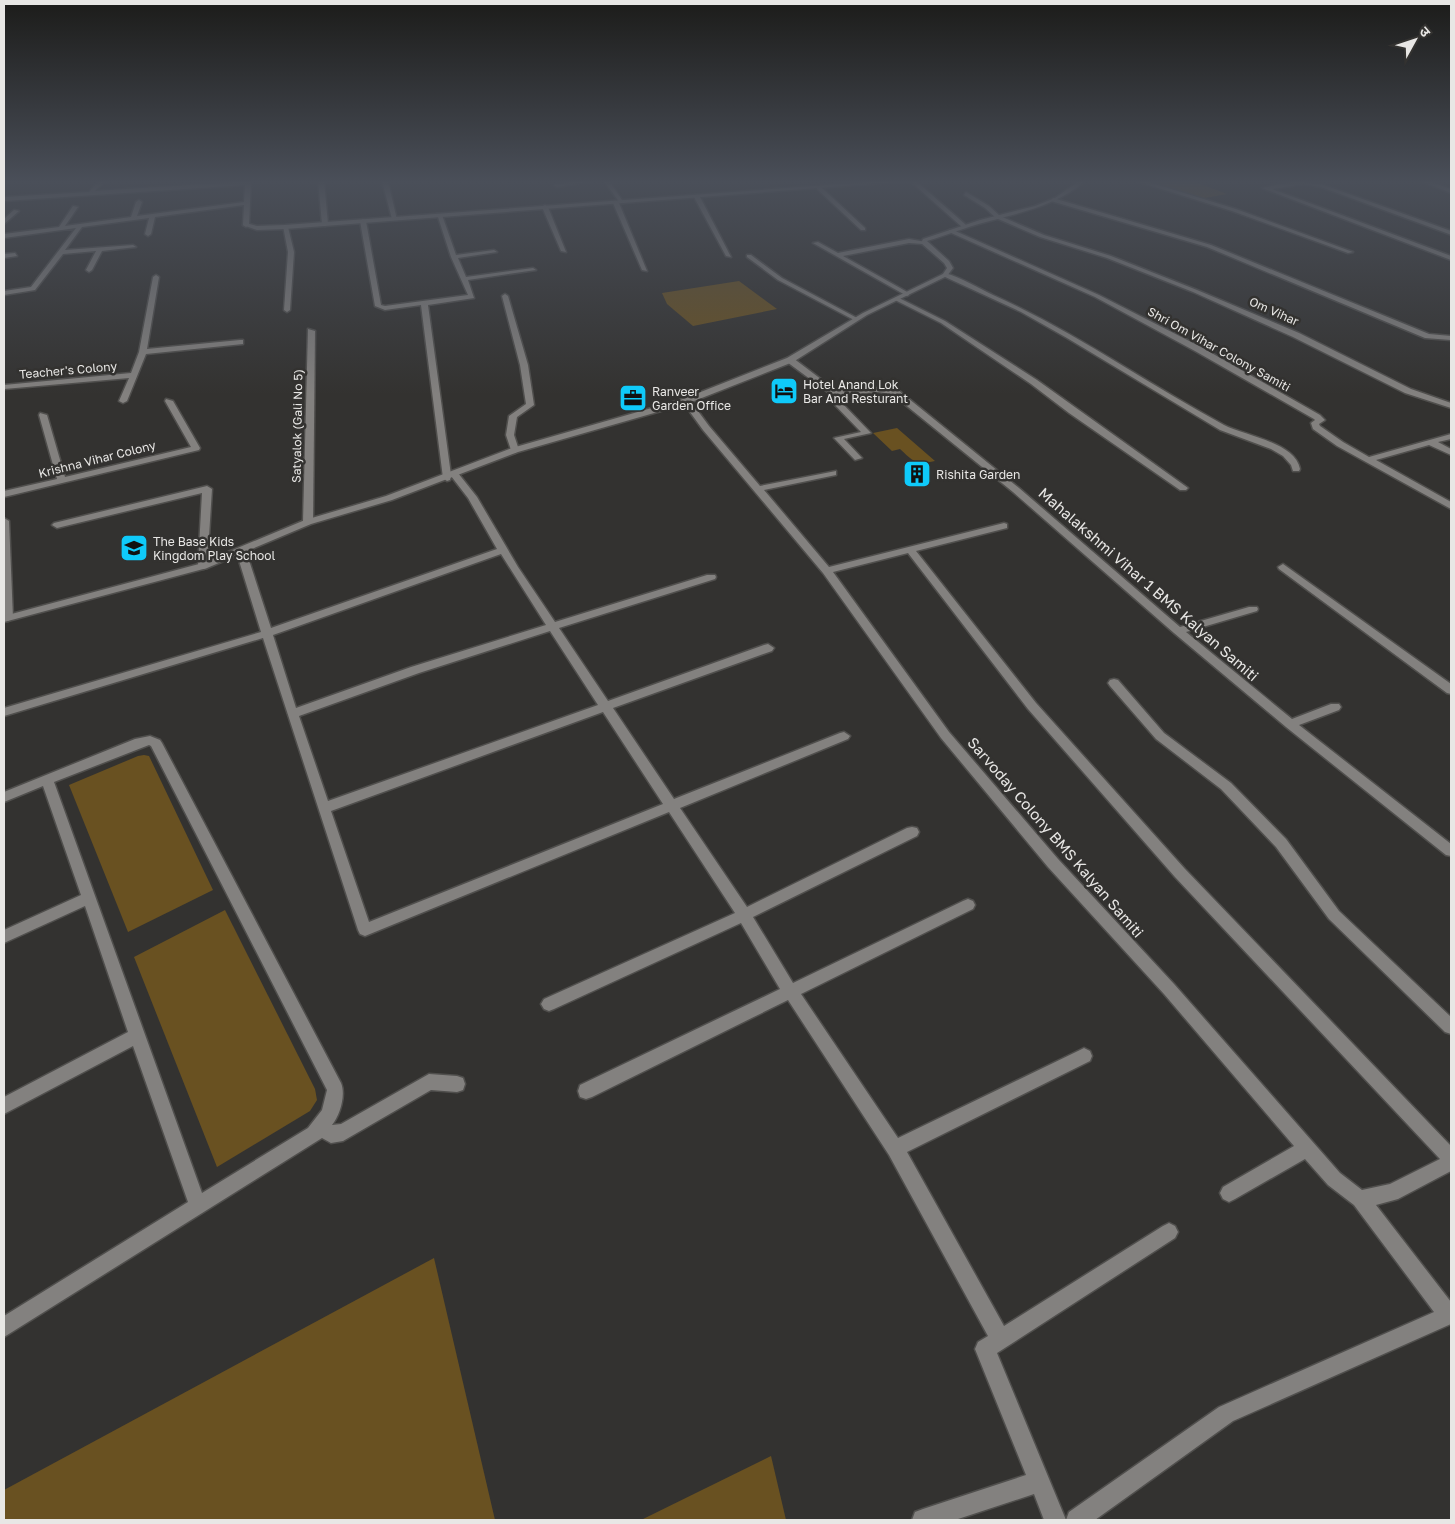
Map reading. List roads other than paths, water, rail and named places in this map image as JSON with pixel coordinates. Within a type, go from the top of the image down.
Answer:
[{"type":"street","points":[[4,293],[34,289],[62,252]]},
{"type":"street","points":[[89,270],[98,252]]},
{"type":"street","points":[[288,310],[291,252]]},
{"type":"street","points":[[368,252],[378,306],[385,308],[472,297],[452,252]]},
{"type":"street","points":[[454,257],[493,252]]},
{"type":"street","points":[[638,252],[645,270]]},
{"type":"street","points":[[727,252],[729,256]]},
{"type":"street","points":[[833,252],[908,294]]},
{"type":"street","points":[[838,255],[853,252]]},
{"type":"street","points":[[4,522],[6,618],[204,566],[271,536],[308,522],[389,498],[451,476],[515,450],[686,401],[790,360],[856,319],[945,275],[950,268],[947,262],[935,252]]},
{"type":"street","name":"Shri Om Vihar Colony Samiti","points":[[1000,252],[1082,288],[1198,349],[1317,417],[1321,420],[1315,423],[1316,427],[1368,460],[1451,506]]},
{"type":"street","name":"Om Vihar","points":[[1092,252],[1138,267],[1195,290],[1296,335],[1408,391],[1451,406]]},
{"type":"street","points":[[1225,252],[1428,336],[1451,338]]},
{"type":"street","points":[[1435,252],[1451,258]]},
{"type":"street","points":[[4,256],[15,255]]},
{"type":"street","points":[[749,256],[780,279],[856,319]]},
{"type":"street","points":[[464,279],[533,270]]},
{"type":"street","points":[[945,275],[1070,336],[1223,428],[1274,447],[1286,454],[1295,464],[1296,469]]},
{"type":"street","points":[[123,400],[143,352],[156,277]]},
{"type":"street","points":[[505,296],[524,365],[530,405],[513,416],[510,435],[515,450]]},
{"type":"street","points":[[897,299],[943,322],[1026,377],[1183,488]]},
{"type":"street","points":[[424,303],[440,435],[451,476],[472,497],[503,550],[605,708],[744,915],[790,991],[895,1149],[1001,1340]]},
{"type":"street","name":"Satyalok (Gali No 5)","points":[[308,522],[311,331]]},
{"type":"street","points":[[143,352],[240,342]]},
{"type":"street","points":[[790,360],[832,391],[839,393],[834,399],[867,432],[838,438],[858,458]]},
{"type":"street","name":"Teacher's Colony","points":[[4,387],[134,375]]},
{"type":"street","name":"Mahalakshmi Vihar 1 BMS Kalyan Samiti","points":[[839,393],[869,390],[895,392],[1016,490],[1178,631],[1290,724],[1451,850]]},
{"type":"street","name":"Krishna Vihar Colony","points":[[4,494],[196,448],[170,401]]},
{"type":"street","name":"Sarvoday Colony BMS Kalyan Samiti","points":[[686,401],[827,571],[945,735],[1053,863],[1170,989],[1306,1150],[1334,1180],[1360,1199],[1450,1314]]},
{"type":"street","points":[[44,415],[62,480]]},
{"type":"street","points":[[1368,460],[1451,436]]},
{"type":"street","points":[[1430,442],[1451,452]]},
{"type":"street","points":[[758,489],[833,474]]},
{"type":"street","points":[[57,525],[207,489],[204,566]]},
{"type":"street","points":[[827,571],[1004,526]]},
{"type":"street","points":[[4,712],[268,633],[503,550]]},
{"type":"street","points":[[910,550],[1032,706],[1180,873],[1451,1158]]},
{"type":"street","points":[[241,551],[292,714],[365,930],[844,736]]},
{"type":"street","points":[[1283,567],[1451,690]]},
{"type":"street","points":[[292,714],[415,670],[711,577]]},
{"type":"street","points":[[1178,631],[1254,609]]},
{"type":"street","points":[[324,808],[768,648]]},
{"type":"street","points":[[1114,683],[1160,736],[1226,786],[1240,800],[1281,843],[1334,915],[1451,1027]]},
{"type":"street","points":[[1290,724],[1335,707]]},
{"type":"street","points":[[4,797],[139,742],[150,740],[156,743],[335,1089],[330,1114],[314,1134],[4,1328]]},
{"type":"street","points":[[47,779],[198,1206]]},
{"type":"street","points":[[549,1004],[744,915],[912,832]]},
{"type":"street","points":[[4,937],[89,898]]},
{"type":"street","points":[[586,1091],[968,904]]},
{"type":"street","points":[[4,1106],[138,1035]]},
{"type":"street","points":[[895,1149],[1084,1056]]},
{"type":"street","points":[[320,1126],[331,1134],[343,1132],[429,1082],[457,1084]]},
{"type":"street","points":[[1229,1193],[1306,1150]]},
{"type":"street","points":[[1360,1199],[1392,1193],[1451,1162]]},
{"type":"street","points":[[1055,1520],[985,1349],[1169,1232]]},
{"type":"street","points":[[1077,1520],[1226,1414],[1450,1314]]},
{"type":"street","points":[[923,1520],[1040,1481]]},
{"type":"place","name":"Hotel Anand Lok Bar And Resturant","points":[[784,391]]},
{"type":"place","name":"Ranveer Garden Office","points":[[633,398]]},
{"type":"place","name":"Rishita Garden","points":[[917,474]]},
{"type":"place","name":"The Base Kids Kingdom Play School","points":[[134,548]]}]
